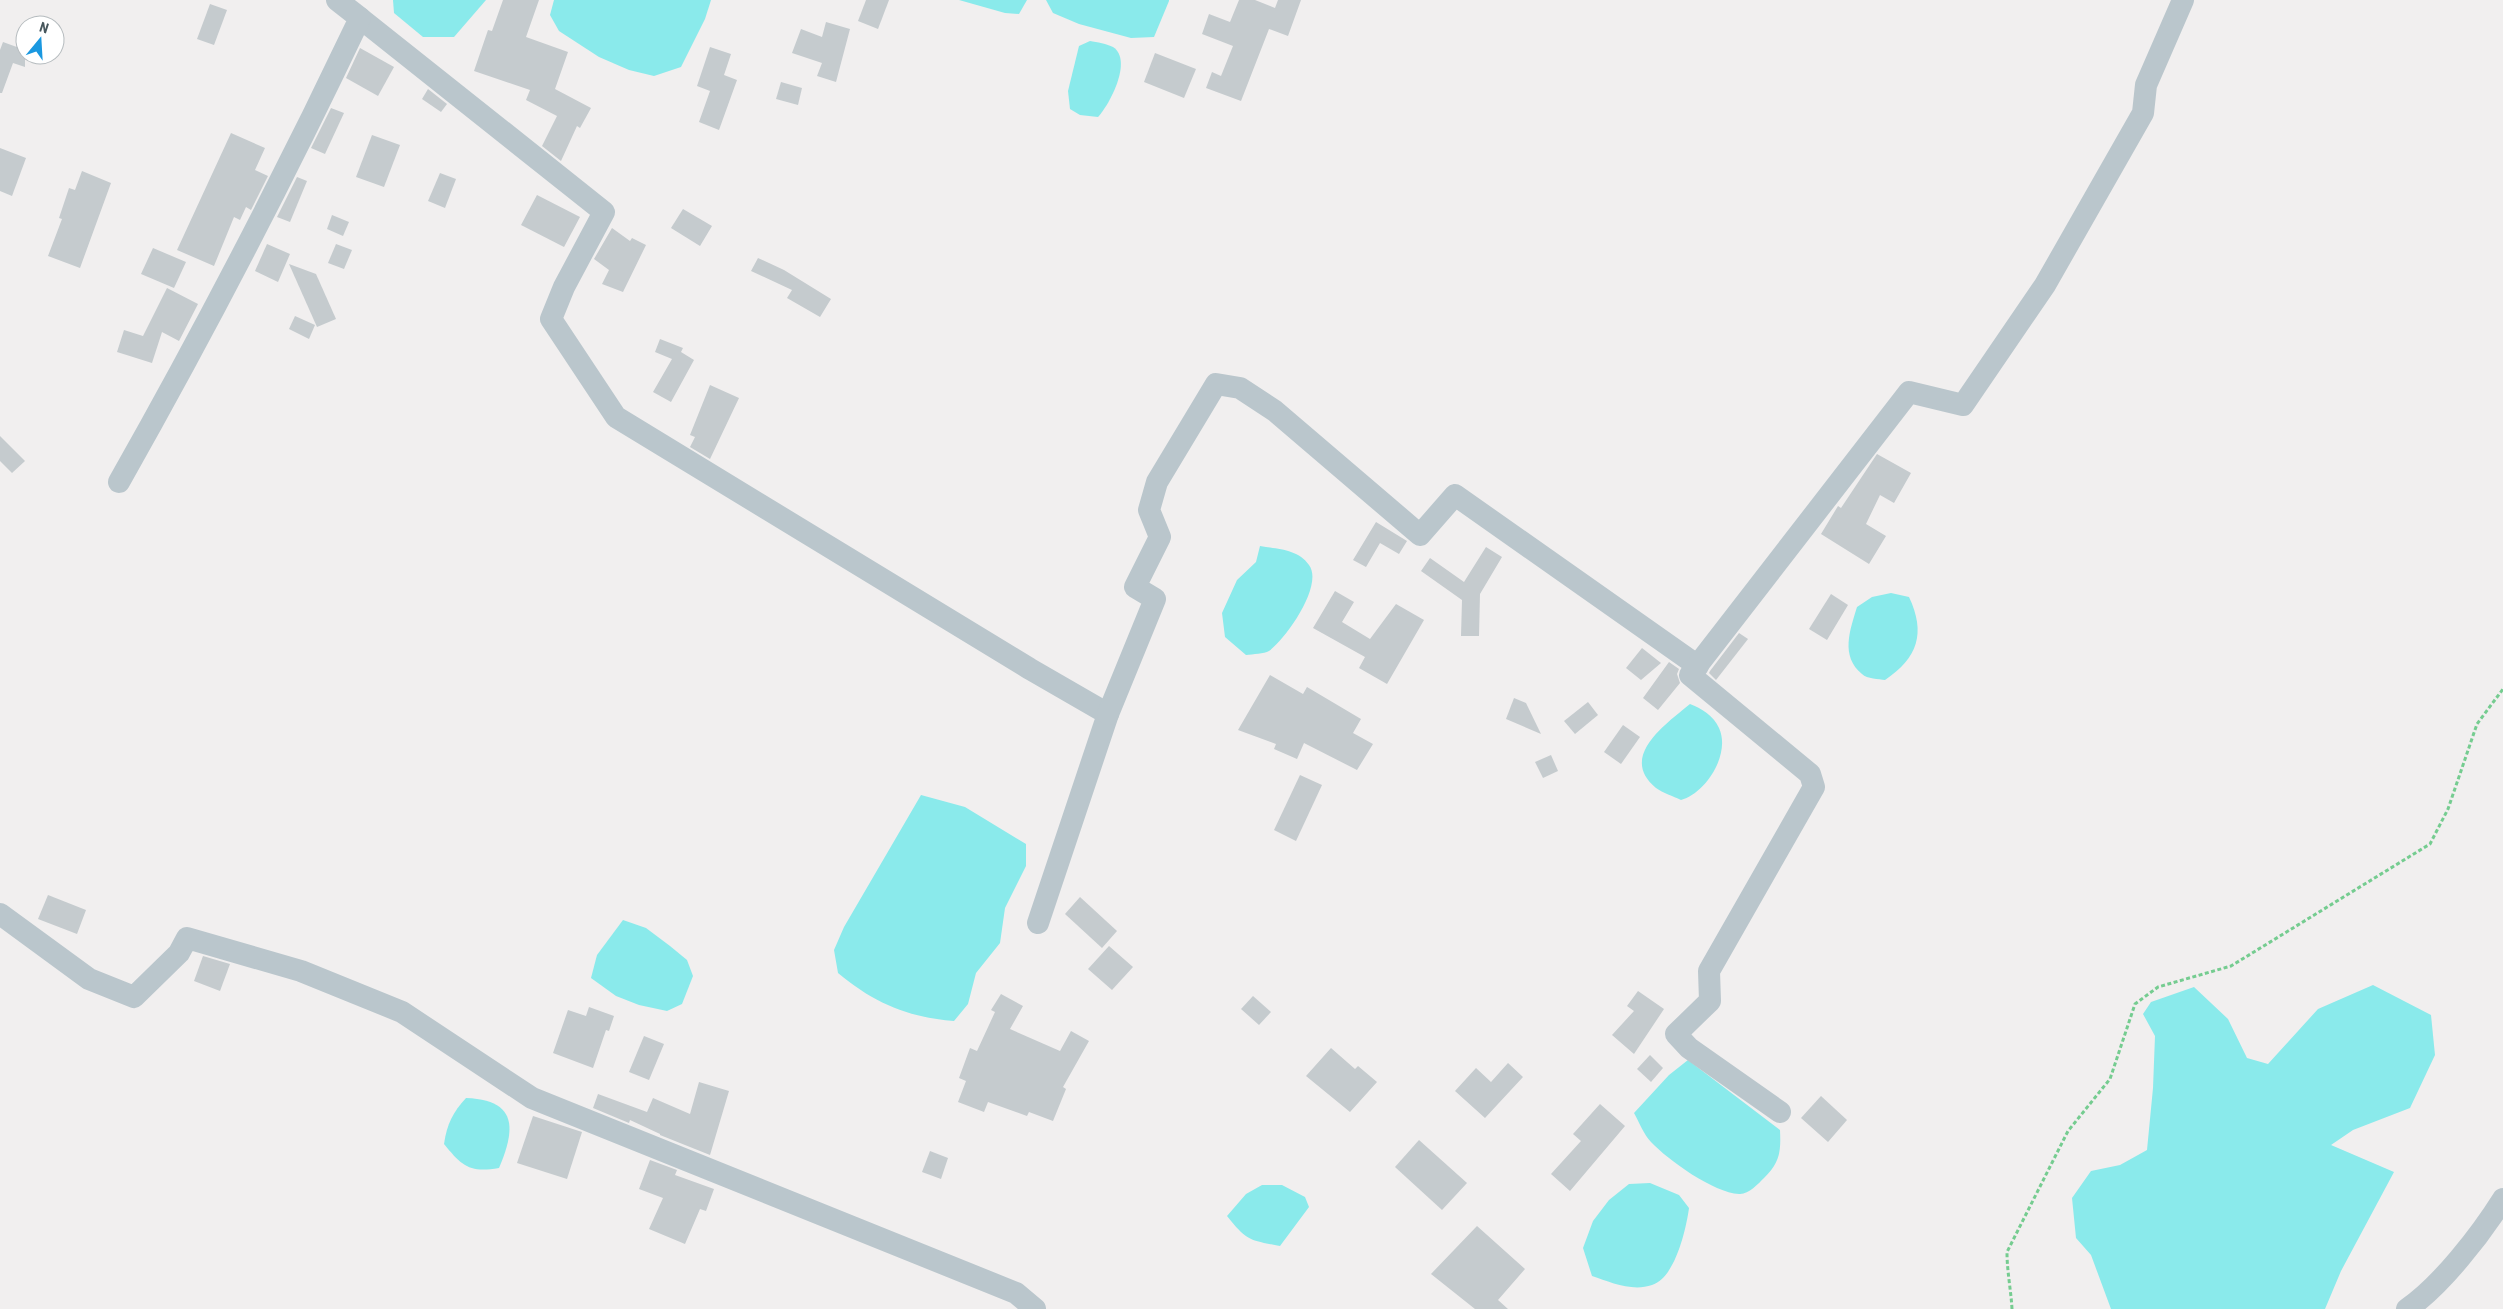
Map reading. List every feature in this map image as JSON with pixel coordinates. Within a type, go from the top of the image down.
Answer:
[{"type":"street","points":[[336,0],[604,212],[564,288],[551,319],[616,417],[1030,669],[1108,714]]},
{"type":"street","points":[[1780,1112],[1689,1048],[1676,1034],[1710,1001],[1709,970],[1814,788],[1810,774],[1690,676],[1909,392],[1963,405],[2044,285],[2143,112],[2146,85],[2183,0]]},
{"type":"street","points":[[119,482],[194,350],[306,131],[360,18]]},
{"type":"street","points":[[1038,923],[1108,714],[1155,599],[1135,587],[1160,537],[1149,510],[1157,482],[1216,384],[1240,388],[1275,411],[1420,535],[1455,495],[1698,666]]},
{"type":"street","points":[[0,914],[89,978],[134,997],[179,952],[187,938],[301,971],[402,1012],[532,1098],[1016,1293],[1035,1309]]},
{"type":"street","points":[[2407,1309],[2421,1300],[2484,1231],[2503,1199]]},
{"type":"path","points":[[2012,1309],[2011,1286],[2007,1272],[2007,1252],[2068,1131],[2110,1080],[2135,1004],[2158,987],[2231,966],[2430,844],[2448,809],[2477,724],[2503,689]]},
{"type":"water","points":[[393,0],[486,0],[454,37],[423,37],[394,13]]},
{"type":"water","points":[[554,0],[711,0],[705,19],[681,67],[654,76],[629,70],[599,57],[559,31],[550,15]]},
{"type":"water","points":[[959,0],[1027,0],[1019,14],[1005,13]]},
{"type":"water","points":[[1046,0],[1169,1],[1154,37],[1131,38],[1079,24],[1053,13]]},
{"type":"water","points":[[1090,41],[1113,47],[1119,53],[1121,62],[1118,82],[1098,117],[1080,115],[1070,109],[1068,91],[1079,46]]},
{"type":"water","points":[[1260,546],[1287,551],[1299,556],[1309,565],[1312,574],[1311,585],[1301,611],[1276,645],[1267,652],[1246,655],[1225,637],[1222,613],[1237,580],[1256,562]]},
{"type":"water","points":[[1891,593],[1909,597],[1917,622],[1916,644],[1912,654],[1896,672],[1885,680],[1870,678],[1864,676],[1855,667],[1851,659],[1849,642],[1852,625],[1857,607],[1872,597]]},
{"type":"water","points":[[1690,704],[1707,713],[1717,724],[1722,738],[1722,749],[1714,771],[1707,781],[1690,796],[1681,800],[1656,788],[1646,776],[1642,765],[1644,753],[1650,742],[1669,721]]},
{"type":"water","points":[[921,795],[965,807],[1026,844],[1026,866],[1005,908],[1000,943],[976,973],[968,1004],[954,1021],[906,1012],[865,993],[838,973],[834,950],[844,927]]},
{"type":"water","points":[[623,920],[646,928],[687,960],[693,976],[682,1004],[667,1011],[639,1005],[616,996],[591,978],[597,955]]},
{"type":"water","points":[[2373,985],[2431,1015],[2435,1055],[2410,1108],[2353,1130],[2331,1145],[2394,1172],[2341,1271],[2325,1309],[2111,1309],[2091,1255],[2076,1238],[2072,1198],[2091,1171],[2120,1165],[2147,1150],[2153,1088],[2155,1036],[2143,1014],[2151,1002],[2194,987],[2228,1019],[2247,1058],[2268,1064],[2318,1009]]},
{"type":"water","points":[[1688,1060],[1780,1130],[1780,1151],[1776,1162],[1764,1178],[1746,1193],[1739,1194],[1717,1188],[1680,1166],[1648,1139],[1634,1113],[1669,1075]]},
{"type":"water","points":[[466,1098],[495,1104],[503,1110],[508,1119],[508,1140],[499,1168],[480,1169],[467,1166],[461,1163],[444,1144],[451,1119]]},
{"type":"water","points":[[1650,1183],[1679,1195],[1689,1208],[1678,1252],[1667,1273],[1660,1281],[1644,1287],[1629,1287],[1592,1276],[1583,1248],[1593,1221],[1609,1200],[1629,1184]]},
{"type":"water","points":[[1262,1185],[1282,1185],[1305,1197],[1309,1207],[1280,1246],[1249,1238],[1227,1216],[1246,1194]]},
{"type":"building","points":[[503,0],[539,0],[526,37],[568,52],[555,89],[591,108],[580,128],[577,126],[561,161],[542,146],[557,116],[526,100],[530,90],[474,71],[488,30],[492,31]]},
{"type":"building","points":[[866,0],[889,0],[878,29],[858,21]]},
{"type":"building","points":[[1239,0],[1255,0],[1275,8],[1278,0],[1301,0],[1288,36],[1269,29],[1241,101],[1206,88],[1212,72],[1221,76],[1233,46],[1202,34],[1209,14],[1230,22]]},
{"type":"building","points":[[210,4],[227,10],[214,45],[197,39]]},
{"type":"building","points":[[826,22],[850,29],[836,82],[817,76],[822,63],[792,53],[801,29],[822,37]]},
{"type":"building","points":[[3,42],[15,46],[15,64],[13,63],[2,93],[0,93],[0,50]]},
{"type":"building","points":[[710,47],[731,54],[724,75],[737,80],[719,130],[699,122],[710,91],[697,86]]},
{"type":"building","points":[[360,48],[394,67],[378,96],[346,78]]},
{"type":"building","points":[[1155,53],[1196,69],[1184,98],[1144,82]]},
{"type":"building","points":[[781,82],[802,88],[798,105],[776,99]]},
{"type":"building","points":[[428,89],[447,104],[441,112],[422,99]]},
{"type":"building","points":[[331,108],[344,113],[325,154],[311,148]]},
{"type":"building","points":[[231,133],[265,148],[255,170],[268,176],[251,210],[246,207],[240,220],[234,217],[214,266],[177,250]]},
{"type":"building","points":[[372,135],[400,145],[384,187],[356,177]]},
{"type":"building","points":[[0,148],[26,158],[12,196],[0,191]]},
{"type":"building","points":[[82,171],[111,183],[80,268],[48,256],[62,219],[59,218],[69,188],[75,190]]},
{"type":"building","points":[[440,173],[456,179],[445,208],[428,201]]},
{"type":"building","points":[[297,177],[307,181],[290,222],[277,217]]},
{"type":"building","points":[[537,195],[580,217],[564,247],[521,225]]},
{"type":"building","points":[[683,209],[712,226],[700,246],[671,228]]},
{"type":"building","points":[[332,215],[349,222],[343,236],[327,229]]},
{"type":"building","points":[[612,228],[630,241],[632,238],[646,245],[623,292],[602,284],[609,270],[594,259]]},
{"type":"building","points":[[267,244],[290,254],[278,282],[255,271]]},
{"type":"building","points":[[336,244],[352,250],[344,269],[328,263]]},
{"type":"building","points":[[153,248],[186,262],[174,288],[141,274]]},
{"type":"building","points":[[758,258],[784,270],[831,299],[820,317],[787,298],[792,290],[751,271]]},
{"type":"building","points":[[289,264],[316,274],[336,319],[317,327]]},
{"type":"building","points":[[167,288],[198,304],[179,341],[162,332],[152,363],[117,352],[124,330],[143,336]]},
{"type":"building","points":[[295,316],[315,325],[309,339],[289,329]]},
{"type":"building","points":[[660,339],[683,348],[681,352],[694,360],[671,402],[653,392],[672,359],[655,352]]},
{"type":"building","points":[[710,385],[739,398],[710,459],[690,447],[695,437],[690,435]]},
{"type":"building","points":[[0,436],[25,461],[12,473],[0,461]]},
{"type":"building","points":[[1877,454],[1911,473],[1894,503],[1880,495],[1866,524],[1886,536],[1869,564],[1821,534],[1838,506],[1841,508]]},
{"type":"building","points":[[1376,522],[1407,541],[1399,554],[1380,543],[1366,567],[1353,560]]},
{"type":"building","points":[[1486,547],[1502,557],[1480,594],[1479,636],[1461,636],[1462,600],[1421,571],[1430,558],[1464,582]]},
{"type":"building","points":[[1335,591],[1354,602],[1342,622],[1370,639],[1396,604],[1424,620],[1387,684],[1359,668],[1365,657],[1313,628]]},
{"type":"building","points":[[1831,594],[1848,605],[1827,640],[1809,629]]},
{"type":"building","points":[[1739,633],[1748,639],[1716,680],[1709,673]]},
{"type":"building","points":[[1642,648],[1661,663],[1641,680],[1626,668]]},
{"type":"building","points":[[1669,662],[1679,669],[1677,674],[1680,683],[1658,710],[1643,698]]},
{"type":"building","points":[[1270,675],[1303,694],[1307,687],[1361,719],[1353,733],[1373,744],[1357,770],[1304,743],[1297,759],[1274,749],[1276,744],[1238,730]]},
{"type":"building","points":[[1514,698],[1526,703],[1541,734],[1506,719]]},
{"type":"building","points":[[1588,702],[1598,715],[1575,734],[1564,721]]},
{"type":"building","points":[[1623,725],[1640,737],[1621,764],[1604,752]]},
{"type":"building","points":[[1551,755],[1558,771],[1543,778],[1535,762]]},
{"type":"building","points":[[1300,775],[1322,785],[1296,841],[1274,830]]},
{"type":"building","points":[[48,895],[86,910],[77,934],[38,919]]},
{"type":"building","points":[[1080,897],[1117,931],[1102,948],[1065,914]]},
{"type":"building","points":[[1109,946],[1133,967],[1112,990],[1088,969]]},
{"type":"building","points":[[203,956],[230,964],[220,991],[194,981]]},
{"type":"building","points":[[1638,991],[1664,1009],[1634,1054],[1612,1035],[1634,1011],[1627,1006]]},
{"type":"building","points":[[1001,994],[1023,1006],[1010,1029],[1060,1051],[1071,1031],[1089,1041],[1063,1087],[1066,1089],[1053,1121],[1029,1112],[1027,1116],[988,1102],[984,1112],[958,1102],[966,1081],[959,1078],[970,1048],[977,1051],[995,1012],[991,1010]]},
{"type":"building","points":[[1253,996],[1271,1012],[1259,1025],[1241,1009]]},
{"type":"building","points":[[589,1007],[614,1016],[609,1031],[606,1030],[593,1068],[553,1053],[568,1010],[586,1016]]},
{"type":"building","points":[[644,1036],[664,1044],[649,1080],[629,1072]]},
{"type":"building","points":[[1331,1048],[1355,1069],[1358,1066],[1377,1082],[1350,1112],[1306,1076]]},
{"type":"building","points":[[1650,1055],[1663,1068],[1651,1082],[1637,1069]]},
{"type":"building","points":[[1508,1063],[1523,1077],[1485,1118],[1455,1091],[1476,1068],[1491,1082]]},
{"type":"building","points":[[699,1082],[729,1091],[710,1155],[660,1135],[630,1120],[629,1123],[593,1108],[598,1094],[647,1112],[653,1098],[690,1114]]},
{"type":"building","points":[[1821,1096],[1847,1120],[1828,1142],[1801,1118]]},
{"type":"building","points":[[1600,1104],[1625,1126],[1570,1191],[1551,1174],[1581,1141],[1573,1134]]},
{"type":"building","points":[[533,1116],[582,1132],[567,1179],[517,1163]]},
{"type":"building","points":[[1419,1140],[1467,1183],[1442,1210],[1395,1167]]},
{"type":"building","points":[[930,1151],[948,1158],[941,1179],[922,1172]]},
{"type":"building","points":[[650,1160],[677,1170],[675,1175],[714,1189],[706,1211],[700,1209],[685,1244],[649,1229],[663,1198],[639,1189]]},
{"type":"building","points":[[1477,1226],[1525,1269],[1498,1300],[1508,1309],[1475,1309],[1431,1274]]}]
